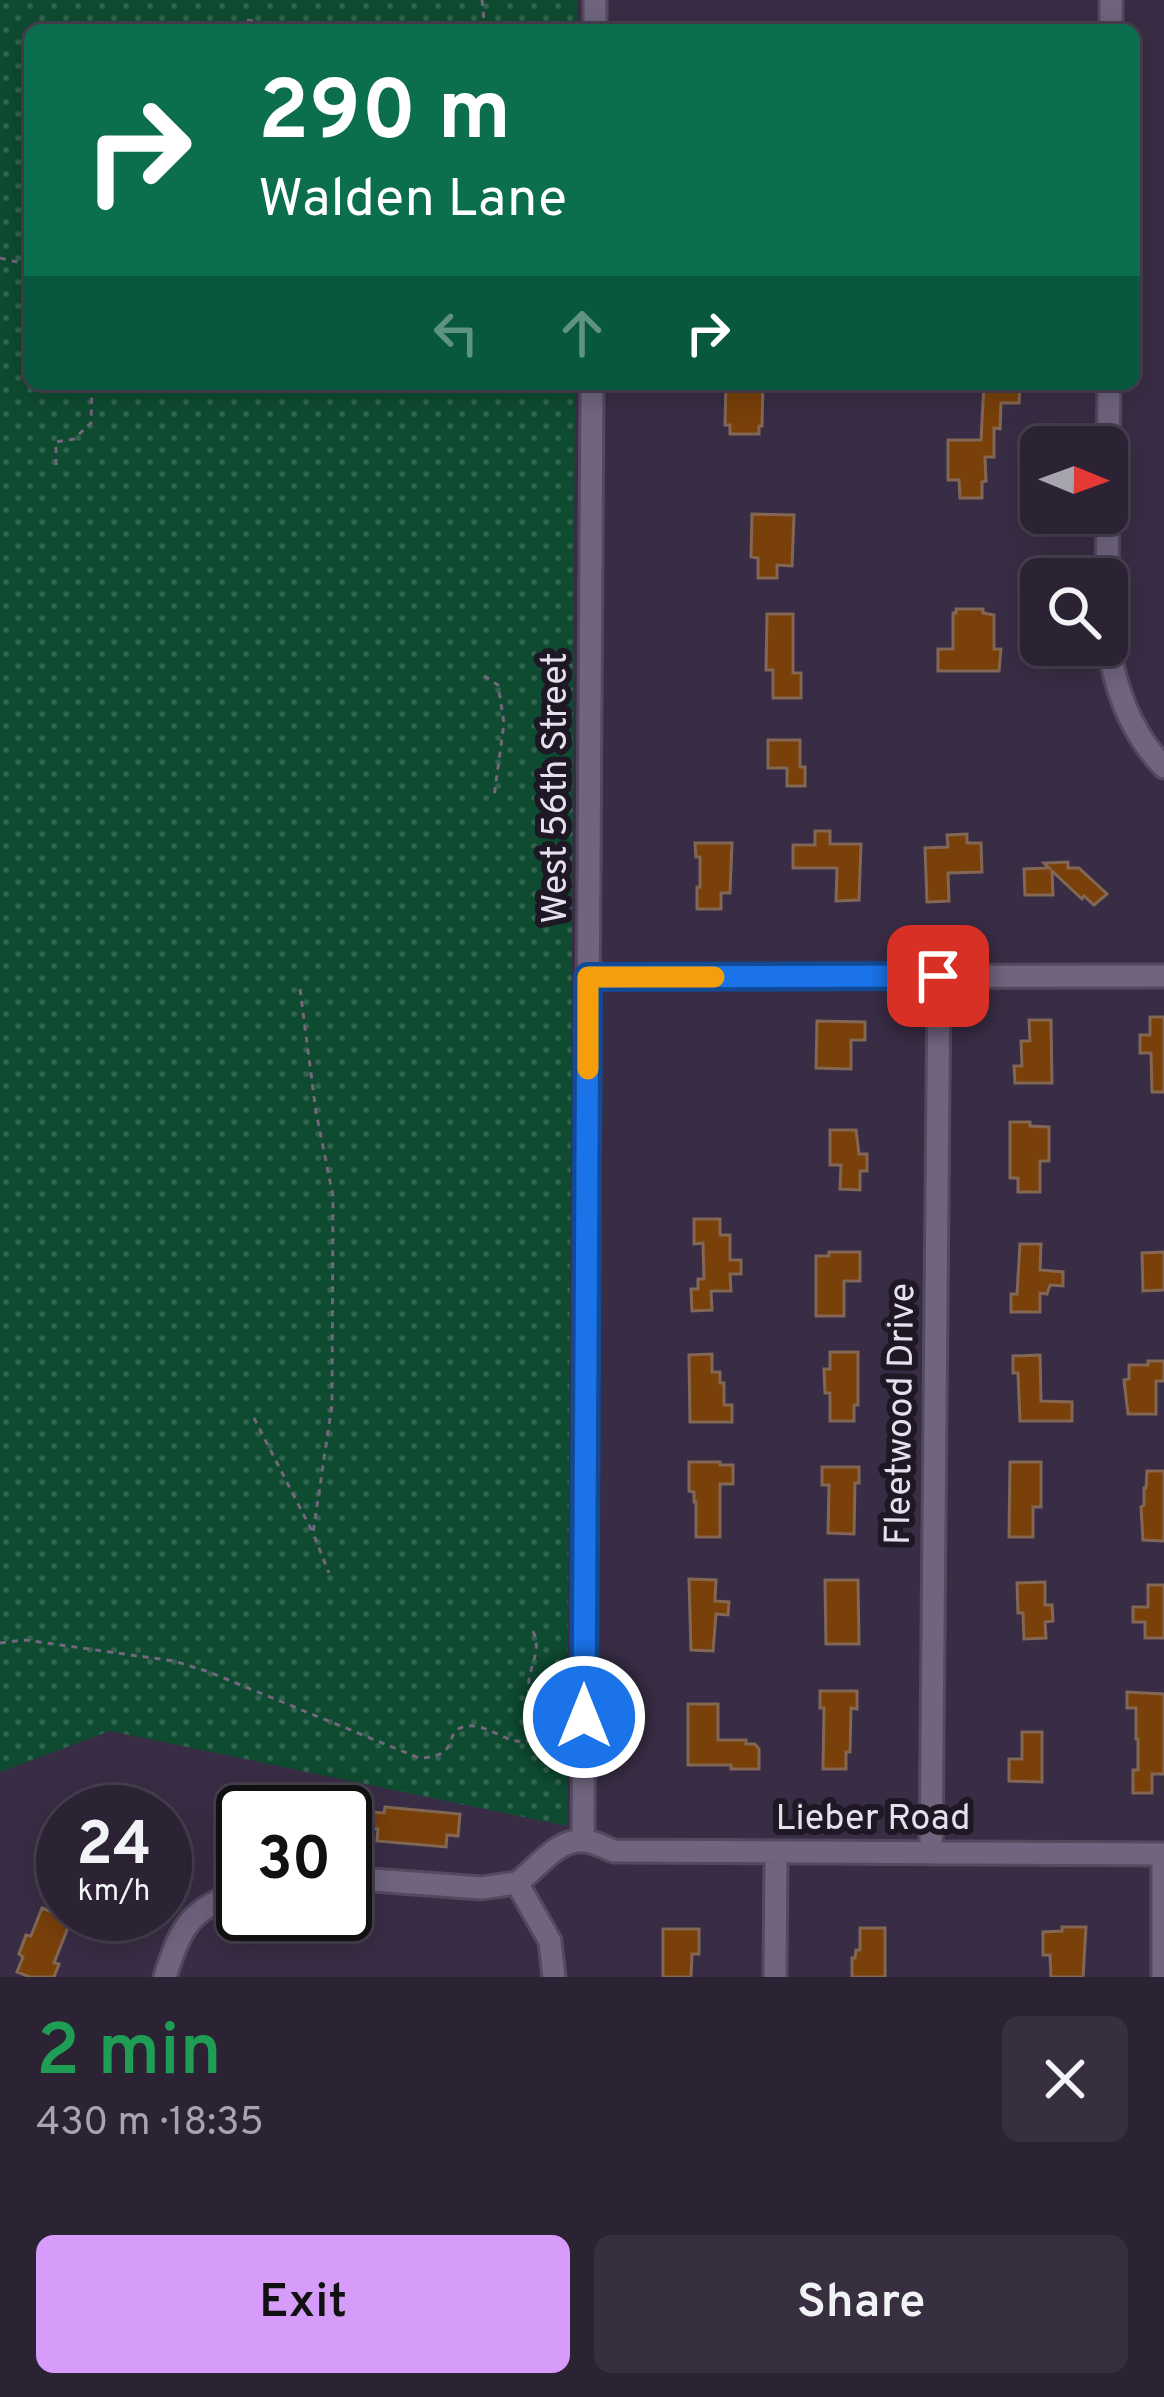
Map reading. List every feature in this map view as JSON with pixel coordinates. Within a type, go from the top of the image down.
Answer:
[{"type":"street","name":"West 56th Street","points":[[583,1841],[592,390]]},
{"type":"street","points":[[1107,558],[1108,390]]},
{"type":"street","points":[[1112,666],[1125,708],[1164,766]]},
{"type":"street","name":"Fleetwood Drive","points":[[931,1853],[938,976]]},
{"type":"street","points":[[588,977],[1164,976]]},
{"type":"street","points":[[372,1879],[482,1888],[517,1883],[561,1846],[583,1841]]},
{"type":"street","name":"Lieber Road","points":[[583,1841],[614,1851],[1163,1854]]},
{"type":"street","points":[[775,1977],[776,1853]]},
{"type":"street","points":[[1162,1977],[1163,1854]]},
{"type":"street","points":[[517,1883],[550,1941],[554,1977]]},
{"type":"street","points":[[165,1977],[178,1938],[191,1919],[216,1902]]},
{"type":"path","points":[[247,20],[269,24]]},
{"type":"path","points":[[56,465],[56,442],[74,439],[91,423],[92,390]]},
{"type":"path","points":[[484,676],[499,685],[504,723],[494,797]]},
{"type":"path","points":[[300,989],[333,1196],[332,1405],[313,1533]]},
{"type":"path","points":[[254,1418],[329,1573]]},
{"type":"path","points":[[0,1643],[25,1640],[174,1661],[419,1758],[438,1757],[461,1727],[517,1743],[529,1741],[529,1680],[538,1644],[533,1630]]},
{"type":"green space","points":[[0,0],[577,0],[577,24],[24,24],[24,390],[575,390],[567,1826],[110,1731],[0,1772]]},
{"type":"building","points":[[726,390],[763,390],[759,434],[730,434],[730,425],[725,425]]},
{"type":"building","points":[[984,390],[1020,390],[1019,403],[1001,403],[1000,429],[994,428],[994,457],[985,457],[982,498],[960,498],[959,480],[948,480],[948,440],[981,440]]},
{"type":"building","points":[[752,514],[794,515],[792,566],[777,565],[777,578],[758,578],[758,558],[751,557]]},
{"type":"building","points":[[956,609],[983,609],[994,615],[994,649],[1001,649],[999,671],[938,671],[938,649],[953,649]]},
{"type":"building","points":[[767,614],[793,614],[793,673],[801,673],[801,698],[773,698],[773,670],[766,670]]},
{"type":"building","points":[[768,740],[800,740],[805,786],[787,786],[787,768],[768,768]]},
{"type":"building","points":[[815,831],[830,831],[830,844],[861,844],[859,900],[836,901],[837,868],[793,868],[793,845],[815,845]]},
{"type":"building","points":[[967,834],[967,843],[981,843],[982,872],[948,873],[949,901],[927,902],[925,848],[948,847],[947,835]]},
{"type":"building","points":[[695,843],[732,843],[730,893],[721,893],[721,909],[697,909],[700,857],[696,857]]},
{"type":"building","points":[[1068,862],[1068,868],[1079,868],[1107,894],[1094,905],[1052,871],[1053,895],[1025,895],[1024,869]]},
{"type":"building","points":[[1150,1017],[1164,1017],[1164,1092],[1152,1092],[1151,1053],[1140,1053],[1140,1035],[1150,1035]]},
{"type":"building","points":[[1029,1020],[1051,1020],[1052,1083],[1015,1083],[1014,1066],[1022,1066],[1021,1041],[1030,1041]]},
{"type":"building","points":[[817,1021],[865,1022],[865,1040],[851,1040],[851,1069],[816,1068]]},
{"type":"building","points":[[1010,1122],[1049,1127],[1049,1161],[1040,1161],[1040,1192],[1018,1192],[1018,1178],[1010,1178]]},
{"type":"building","points":[[830,1130],[856,1130],[859,1154],[867,1154],[867,1171],[860,1171],[860,1190],[840,1189],[841,1165],[830,1165]]},
{"type":"building","points":[[694,1219],[720,1219],[720,1235],[730,1235],[730,1260],[741,1260],[741,1274],[730,1274],[731,1291],[711,1291],[712,1310],[692,1311],[691,1289],[698,1289],[698,1279],[704,1279],[703,1243],[694,1244]]},
{"type":"building","points":[[1020,1244],[1041,1244],[1040,1270],[1063,1272],[1063,1286],[1050,1285],[1047,1294],[1040,1293],[1040,1312],[1011,1312]]},
{"type":"building","points":[[829,1252],[860,1252],[860,1281],[844,1281],[844,1316],[816,1316],[816,1256],[829,1256]]},
{"type":"building","points":[[1164,1252],[1164,1290],[1143,1291],[1142,1253]]},
{"type":"building","points":[[830,1352],[858,1352],[854,1421],[830,1421],[824,1369],[830,1369]]},
{"type":"building","points":[[712,1354],[712,1372],[720,1372],[724,1405],[732,1405],[732,1422],[690,1422],[689,1355]]},
{"type":"building","points":[[1040,1355],[1041,1401],[1072,1402],[1072,1421],[1020,1421],[1013,1356]]},
{"type":"building","points":[[1148,1361],[1164,1361],[1164,1381],[1156,1381],[1156,1414],[1128,1414],[1124,1380],[1129,1379],[1129,1365],[1148,1365]]},
{"type":"building","points":[[689,1462],[733,1465],[733,1484],[720,1484],[720,1537],[696,1537]]},
{"type":"building","points":[[1010,1462],[1041,1462],[1041,1507],[1033,1507],[1033,1537],[1009,1537]]},
{"type":"building","points":[[822,1467],[859,1467],[854,1534],[828,1533],[829,1485],[822,1485]]},
{"type":"building","points":[[1147,1471],[1164,1471],[1164,1541],[1143,1540],[1141,1507]]},
{"type":"building","points":[[689,1579],[716,1580],[715,1601],[729,1602],[728,1615],[716,1614],[713,1651],[691,1650]]},
{"type":"building","points":[[825,1580],[858,1580],[859,1644],[826,1644]]},
{"type":"building","points":[[1045,1582],[1045,1605],[1052,1605],[1053,1621],[1045,1622],[1046,1638],[1024,1639],[1017,1583]]},
{"type":"building","points":[[1148,1585],[1164,1585],[1164,1638],[1145,1638],[1145,1622],[1133,1622],[1133,1607],[1148,1607]]},
{"type":"building","points":[[820,1691],[857,1691],[846,1769],[823,1769]]},
{"type":"building","points":[[1127,1692],[1164,1694],[1164,1774],[1152,1774],[1152,1793],[1133,1793],[1138,1739],[1136,1708],[1127,1708]]},
{"type":"building","points":[[688,1704],[718,1704],[718,1740],[755,1744],[759,1769],[688,1765]]},
{"type":"building","points":[[1022,1732],[1042,1732],[1042,1782],[1009,1781],[1009,1759],[1022,1759]]},
{"type":"building","points":[[385,1807],[460,1814],[458,1836],[447,1835],[446,1847],[377,1841],[372,1812],[384,1813]]},
{"type":"building","points":[[36,1923],[36,1941],[63,1941],[54,1977],[17,1972],[26,1935],[31,1936]]},
{"type":"building","points":[[1062,1927],[1086,1927],[1083,1977],[1051,1977],[1050,1955],[1043,1955],[1043,1932],[1062,1931]]},
{"type":"building","points":[[860,1928],[885,1928],[885,1977],[852,1977]]},
{"type":"building","points":[[663,1929],[699,1929],[699,1954],[692,1954],[691,1977],[663,1977]]},
{"type":"slow traffic","points":[[588,1069],[588,977],[714,977]]},
{"type":"route","points":[[584,1717],[588,977],[938,976]]}]
